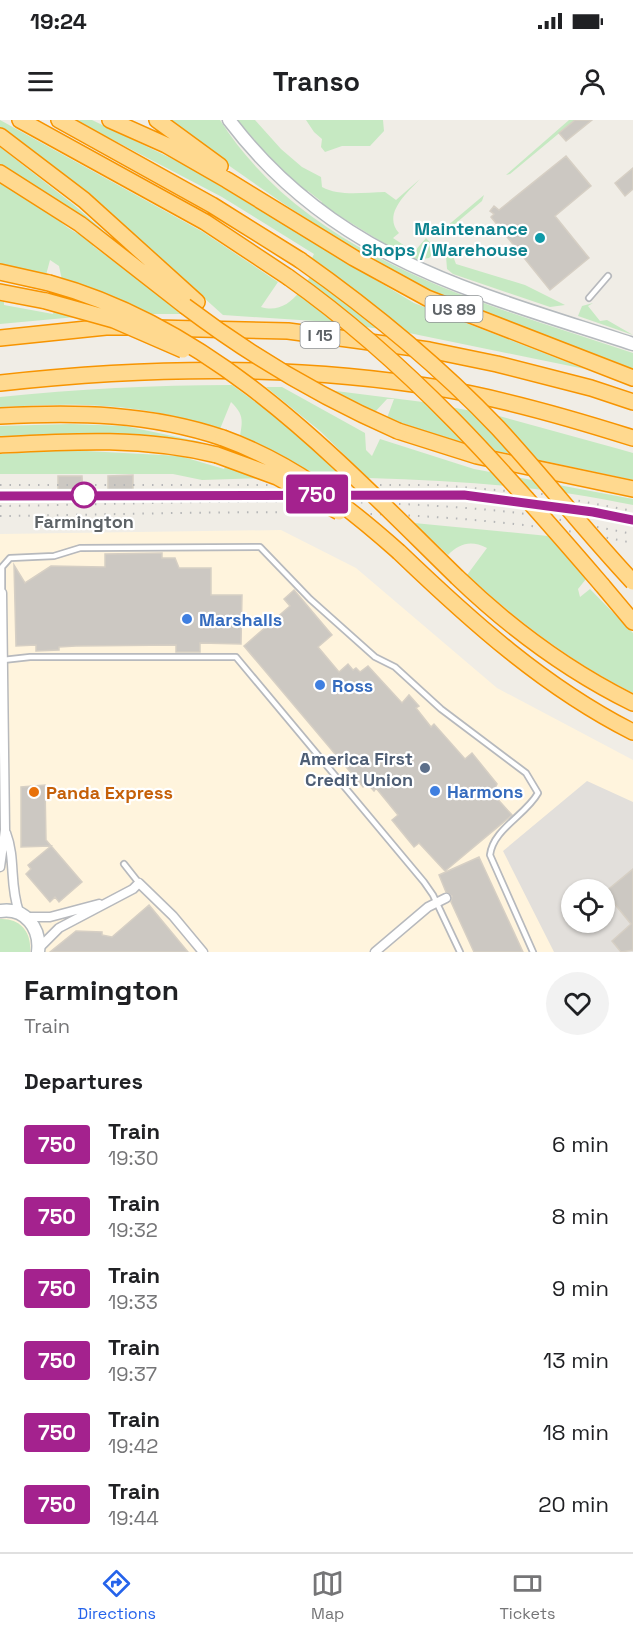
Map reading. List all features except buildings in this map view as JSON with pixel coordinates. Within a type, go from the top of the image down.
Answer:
[{"type":"highway","points":[[20,120],[205,222],[288,277],[370,340],[441,405],[511,480],[633,622]]},
{"type":"highway","points":[[59,120],[205,200],[300,260],[381,321],[474,404],[528,460],[633,582]]},
{"type":"highway","name":"US 89","points":[[110,120],[166,145],[354,258],[428,298],[633,378]]},
{"type":"highway","points":[[157,120],[287,216]]},
{"type":"highway","points":[[0,136],[97,211],[227,338],[332,401],[398,431],[477,456],[633,489]]},
{"type":"highway","points":[[0,173],[80,224],[191,304]]},
{"type":"highway","points":[[0,272],[49,283],[91,296],[142,317],[204,351],[324,448],[503,620],[586,678],[633,703]]},
{"type":"highway","points":[[0,292],[46,301],[129,325],[237,377]]},
{"type":"highway","name":"I 15","points":[[0,338],[106,327],[288,331],[429,350],[591,388],[633,402]]},
{"type":"highway","name":"I 15","points":[[0,383],[93,373],[187,369],[311,373],[441,388],[564,416],[633,438]]},
{"type":"highway","points":[[0,416],[70,412],[117,414],[178,424],[223,438],[279,462],[320,486],[399,552],[507,651],[545,680],[596,713],[633,732]]},
{"type":"highway","points":[[0,446],[77,441],[138,441],[217,455],[289,482],[399,552]]},
{"type":"street","points":[[229,120],[250,147],[291,190],[366,243],[415,268],[477,294],[633,344]]},
{"type":"street","points":[[0,867],[3,827],[1,591]]},
{"type":"street","points":[[3,827],[10,844],[11,883],[22,915],[34,927],[38,950]]},
{"type":"street","points":[[38,950],[59,928],[133,889],[139,883],[173,916],[203,952]]},
{"type":"street","points":[[375,952],[428,907],[446,898]]},
{"type":"street","points":[[0,911],[50,917],[105,903]]},
{"type":"lane","points":[[589,298],[608,276]]},
{"type":"lane","points":[[1,591],[2,567],[10,558],[54,556],[80,548],[260,547],[310,599],[375,657],[395,667],[441,708],[526,773],[535,785],[538,793],[533,802],[496,838],[490,855],[533,952]]},
{"type":"lane","points":[[1,660],[30,657],[236,657],[424,882],[437,903],[460,952]]},
{"type":"lane","points":[[124,864],[139,883]]},
{"type":"shaded area","points":[[281,530],[356,568],[497,688],[633,760],[633,952],[0,952],[0,534]]},
{"type":"shaded area","points":[[587,781],[633,802],[633,952],[554,952],[503,851]]},
{"type":"green space","points":[[0,120],[203,232],[278,282],[261,307],[272,309],[281,307],[296,296],[319,263],[312,258],[314,254],[222,197],[75,120],[92,120],[187,166],[414,303],[585,369],[409,333],[330,322],[223,315],[92,197],[0,128]]},
{"type":"green space","points":[[165,120],[220,120],[257,168],[301,209],[351,242],[405,271],[461,295],[633,353],[633,369],[457,303],[398,274],[296,212]]},
{"type":"green space","points":[[236,120],[255,120],[281,149],[302,167],[321,177],[322,187],[329,190],[345,193],[385,192],[396,200],[420,179],[398,204],[393,219],[394,226],[399,233],[393,238],[414,252],[426,238],[437,250],[429,258],[415,260],[406,257],[322,205],[322,202],[308,191],[305,192],[254,143],[255,140]]},
{"type":"green space","points":[[306,120],[383,120],[384,131],[370,146],[342,146],[325,152],[321,147],[322,139]]},
{"type":"green space","points":[[569,120],[575,120],[506,175]]},
{"type":"green space","points":[[0,147],[74,205],[145,267],[43,191],[0,164]]},
{"type":"green space","points":[[0,180],[56,215],[69,228],[95,243],[93,246],[184,314],[150,314],[62,280],[59,266],[50,260],[46,275],[0,264]]},
{"type":"green space","points":[[484,195],[482,201],[442,235],[440,232]]},
{"type":"green space","points":[[446,256],[453,256],[456,264],[525,285],[565,305],[550,307],[453,274],[447,269]]},
{"type":"green space","points":[[0,301],[4,302],[4,305],[53,314],[54,311],[76,317],[0,324]]},
{"type":"green space","points":[[593,303],[588,306],[600,321],[607,320],[633,335],[578,316],[582,306]]},
{"type":"green space","points":[[232,385],[284,423],[344,478],[322,479],[240,436],[241,417],[231,402],[220,429],[164,414],[111,406],[0,407],[0,397],[29,394],[145,387]]},
{"type":"green space","points":[[266,387],[282,387],[365,433],[366,450],[372,456],[380,439],[474,469],[633,499],[633,505],[567,493],[501,486],[368,478],[320,431]]},
{"type":"green space","points":[[328,390],[423,402],[499,416],[633,453],[633,480],[460,443],[387,418],[394,399],[387,399],[374,413]]},
{"type":"green space","points":[[70,424],[125,426],[201,442],[200,446],[125,436],[0,439],[0,426]]},
{"type":"green space","points":[[68,450],[180,456],[224,469],[226,465],[261,478],[202,480],[173,474],[0,474],[0,454]]},
{"type":"green space","points":[[414,523],[548,536],[586,579],[578,589],[580,597],[590,589],[633,633],[633,693],[588,668],[546,640],[467,575],[487,548],[476,544],[466,544],[448,555]]},
{"type":"green space","points":[[0,919],[13,921],[23,928],[29,938],[30,952],[0,952]]},
{"type":"railway","points":[[0,485],[438,485],[542,494],[633,511]]},
{"type":"railway","points":[[0,496],[464,495],[593,512],[633,520]]},
{"type":"railway","points":[[0,506],[245,502],[429,505],[526,514],[633,534]]},
{"type":"railway","points":[[0,516],[237,512],[399,515],[478,520],[557,529],[633,543]]},
{"type":"train","name":"750","points":[[0,496],[464,495],[519,501],[633,520]]},
{"type":"place","name":"Maintenance Shops / Warehouse","points":[[540,238]]},
{"type":"place","name":"Farmington","points":[[84,495]]},
{"type":"place","name":"Marshalls","points":[[187,619]]},
{"type":"place","name":"Ross","points":[[320,685]]},
{"type":"place","name":"America First Credit Union","points":[[425,768]]},
{"type":"place","name":"Harmons","points":[[435,791]]},
{"type":"place","name":"Panda Express","points":[[34,792]]}]
